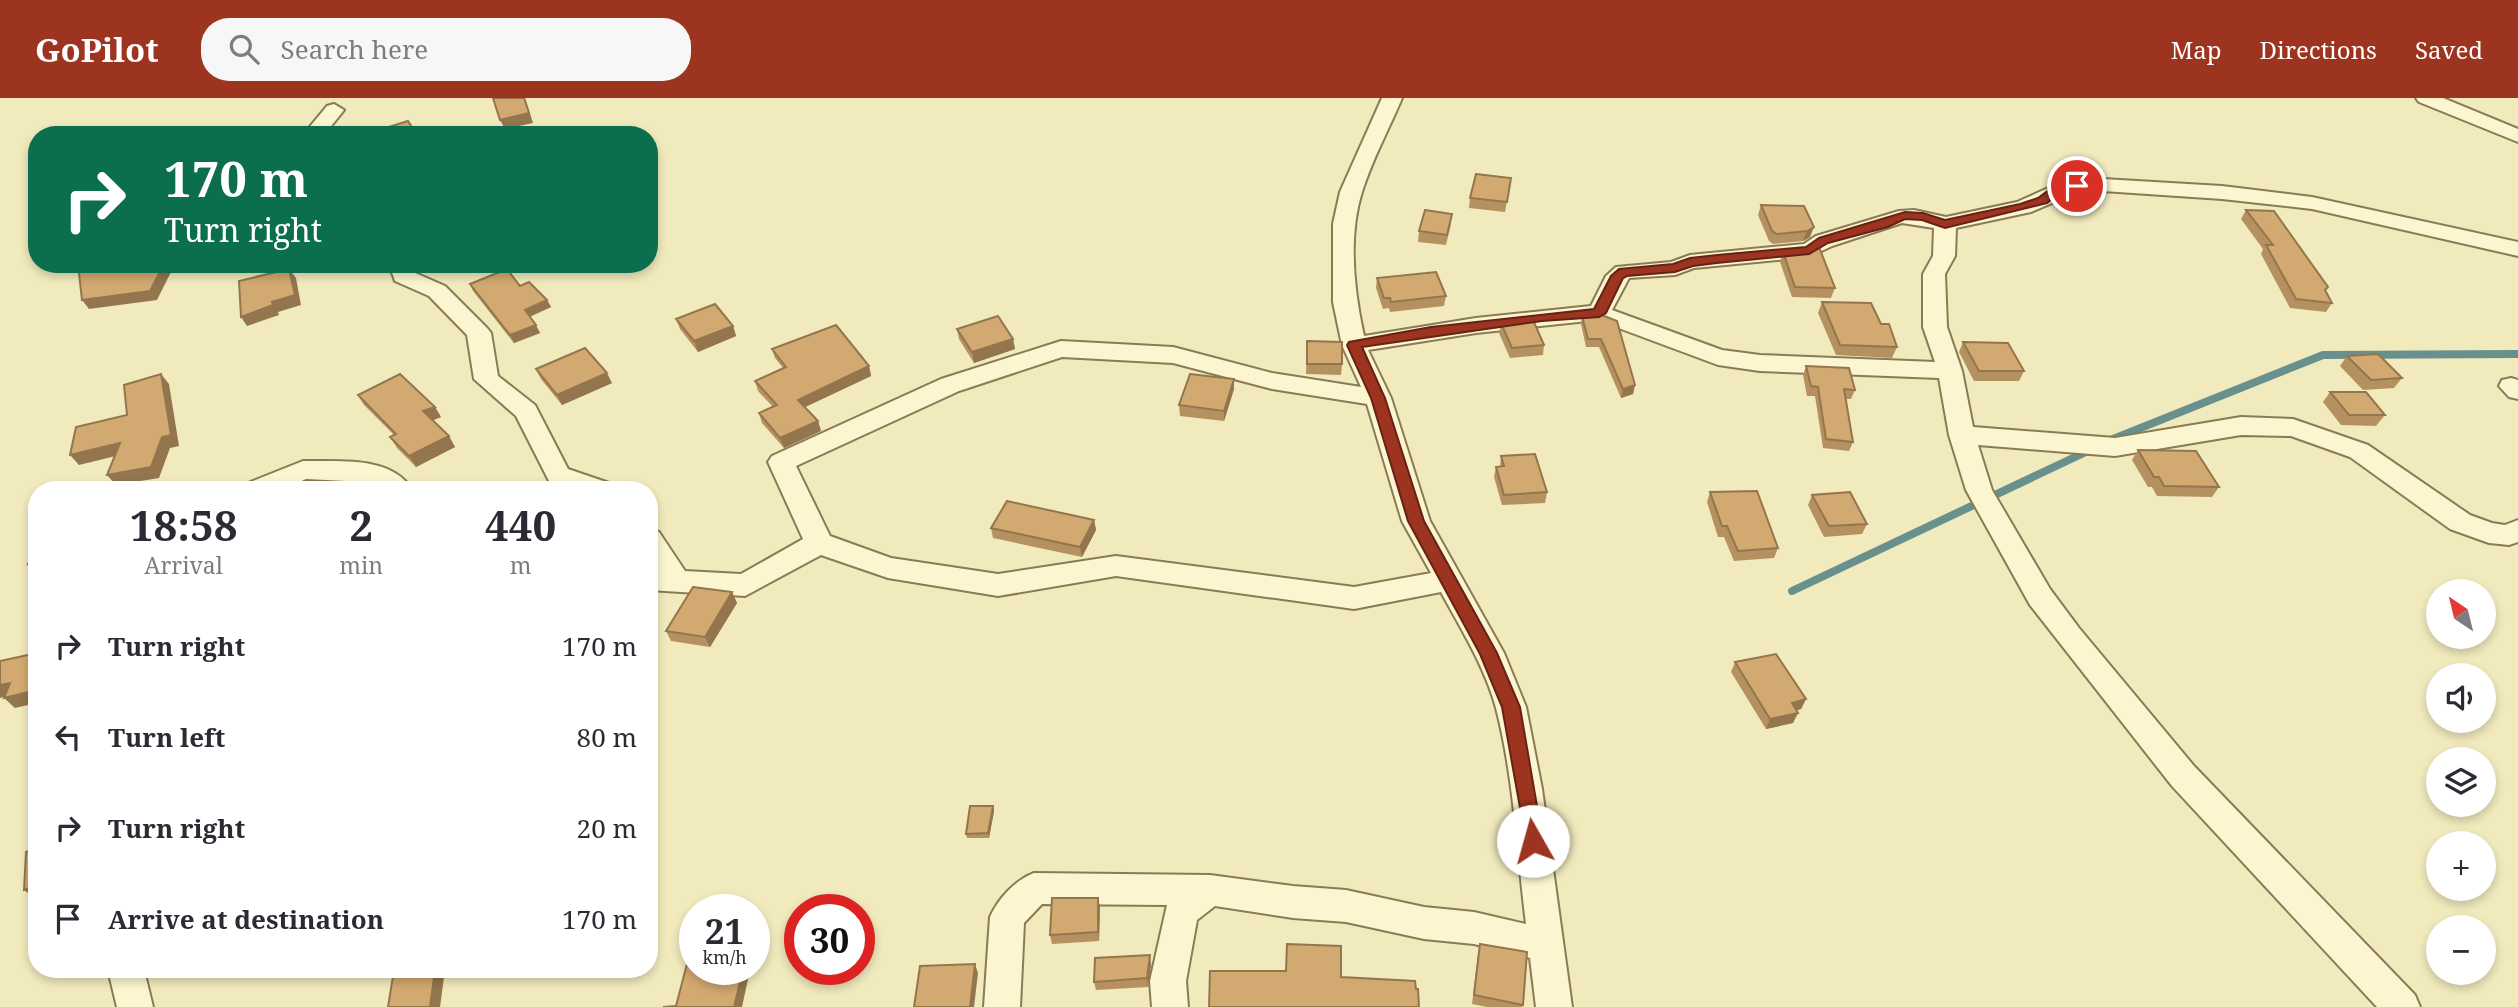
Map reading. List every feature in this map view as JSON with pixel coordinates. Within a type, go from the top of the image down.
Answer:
[{"type":"street","points":[[1392,98],[1351,192],[1344,224],[1345,302],[1354,345],[1378,398],[1416,521],[1489,653],[1511,707],[1527,789],[1554,1007]]},
{"type":"street","points":[[2426,98],[2518,136]]},
{"type":"street","points":[[321,126],[334,110]]},
{"type":"street","points":[[1599,313],[1617,276],[1624,272],[1675,268],[1690,262],[1809,250],[1824,241],[1884,224],[1905,215],[1945,224],[2023,207],[2053,193],[2077,186],[2102,185],[2302,201],[2344,209],[2466,241],[2518,249]]},
{"type":"street","points":[[1945,224],[1944,256],[1934,274],[1935,327],[1950,371],[1962,435],[1979,490],[2040,597],[2183,776],[2402,1007]]},
{"type":"street","points":[[402,273],[403,276],[436,291],[479,333],[485,379],[526,411],[558,475],[575,481]]},
{"type":"street","points":[[1354,345],[1431,331],[1599,313],[1718,357],[1760,363],[1835,364],[1950,371]]},
{"type":"street","points":[[1378,398],[1272,382],[1173,355],[1061,349],[950,385],[781,462],[819,543],[888,568],[998,585],[1116,566],[1354,598],[1450,580]]},
{"type":"street","points":[[1962,435],[2115,447],[2241,426],[2293,428],[2359,451],[2460,522],[2489,533],[2509,535],[2518,530]]},
{"type":"street","points":[[278,481],[303,470],[372,473],[385,481]]},
{"type":"street","points":[[658,580],[746,584],[819,543]]},
{"type":"street","points":[[658,552],[678,582]]},
{"type":"street","points":[[1002,1007],[1007,918],[1034,888],[1210,890],[1293,902],[1346,906],[1424,923],[1474,928],[1547,946]]},
{"type":"street","points":[[1170,1007],[1168,981],[1181,912],[1210,890]]},
{"type":"street","points":[[128,978],[135,1007]]},
{"type":"building","points":[[493,98],[524,98],[529,113],[500,120]]},
{"type":"building","points":[[408,121],[411,126],[392,126]]},
{"type":"building","points":[[1476,174],[1511,178],[1507,202],[1470,198]]},
{"type":"building","points":[[1761,205],[1804,206],[1814,227],[1807,231],[1777,234],[1772,231]]},
{"type":"building","points":[[1425,210],[1452,214],[1447,235],[1419,231]]},
{"type":"building","points":[[2246,210],[2274,211],[2328,287],[2325,290],[2332,303],[2296,299],[2266,245],[2273,245]]},
{"type":"building","points":[[1819,247],[1835,288],[1795,287],[1783,252]]},
{"type":"building","points":[[1436,272],[1446,296],[1391,302],[1390,298],[1384,298],[1377,278]]},
{"type":"building","points":[[79,273],[159,273],[150,291],[82,300]]},
{"type":"building","points":[[272,273],[290,273],[295,295],[272,302],[273,305],[241,317],[239,281]]},
{"type":"building","points":[[497,273],[510,273],[520,286],[529,282],[547,300],[525,310],[536,325],[510,335],[470,284]]},
{"type":"building","points":[[1822,302],[1871,303],[1881,324],[1889,324],[1897,347],[1840,345]]},
{"type":"building","points":[[715,304],[733,326],[694,341],[676,319]]},
{"type":"building","points":[[1599,314],[1617,321],[1635,385],[1623,389],[1601,339],[1588,339],[1582,316]]},
{"type":"building","points":[[998,316],[1013,339],[972,352],[957,329]]},
{"type":"building","points":[[1533,320],[1544,345],[1512,348],[1501,323]]},
{"type":"building","points":[[836,325],[869,366],[798,400],[818,421],[780,438],[759,413],[777,405],[755,381],[786,367],[772,349]]},
{"type":"building","points":[[1307,341],[1342,342],[1342,364],[1307,364]]},
{"type":"building","points":[[1963,342],[2008,343],[2024,371],[1979,371]]},
{"type":"building","points":[[585,348],[607,373],[557,395],[536,369]]},
{"type":"building","points":[[2378,354],[2402,378],[2371,380],[2347,356]]},
{"type":"building","points":[[1806,366],[1849,368],[1855,390],[1844,389],[1853,442],[1826,439],[1818,387],[1811,386]]},
{"type":"building","points":[[161,374],[171,435],[162,437],[151,467],[107,475],[120,443],[70,455],[76,427],[127,415],[124,385]]},
{"type":"building","points":[[400,374],[435,407],[423,411],[449,436],[409,456],[390,437],[396,434],[358,395]]},
{"type":"building","points":[[1190,374],[1234,379],[1224,411],[1179,405]]},
{"type":"building","points":[[2330,392],[2366,392],[2385,415],[2349,415]]},
{"type":"building","points":[[2138,450],[2196,451],[2219,487],[2164,486],[2159,477],[2154,477]]},
{"type":"building","points":[[1535,454],[1547,492],[1504,495],[1496,467],[1504,466],[1501,456]]},
{"type":"building","points":[[1757,491],[1778,548],[1738,551],[1727,526],[1722,526],[1710,492]]},
{"type":"building","points":[[1850,492],[1867,524],[1829,526],[1812,495]]},
{"type":"building","points":[[1007,501],[1094,520],[1080,547],[991,528]]},
{"type":"building","points":[[693,587],[732,592],[705,637],[666,631]]},
{"type":"building","points":[[1776,654],[1806,699],[1792,703],[1798,713],[1770,719],[1735,662]]},
{"type":"building","points":[[28,655],[28,692],[4,698],[10,683],[0,685],[0,661]]},
{"type":"building","points":[[970,806],[993,806],[988,833],[966,834]]},
{"type":"building","points":[[28,851],[28,888],[24,890]]},
{"type":"building","points":[[1052,898],[1098,898],[1098,932],[1050,935]]},
{"type":"building","points":[[1287,944],[1341,946],[1341,977],[1415,981],[1419,1007],[1209,1007],[1210,971],[1286,971]]},
{"type":"building","points":[[1480,944],[1527,952],[1523,1005],[1474,995]]},
{"type":"building","points":[[1150,955],[1147,978],[1094,982],[1095,958]]},
{"type":"building","points":[[975,964],[970,1007],[914,1007],[920,966]]},
{"type":"building","points":[[393,978],[434,978],[430,1007],[388,1007]]},
{"type":"building","points":[[681,985],[739,985],[734,1007],[663,1007],[676,1006]]},
{"type":"waterway","points":[[2108,441],[2323,355],[2518,354]]},
{"type":"waterway","points":[[1792,591],[2090,450]]},
{"type":"route","points":[[1533,841],[1527,789],[1511,707],[1489,653],[1416,521],[1378,398],[1354,345],[1431,331],[1599,313],[1617,276],[1624,272],[1662,270],[1690,262],[1773,256],[1809,250],[1824,241],[1884,224],[1905,215],[1945,224],[2023,207],[2053,193],[2077,186]]}]
